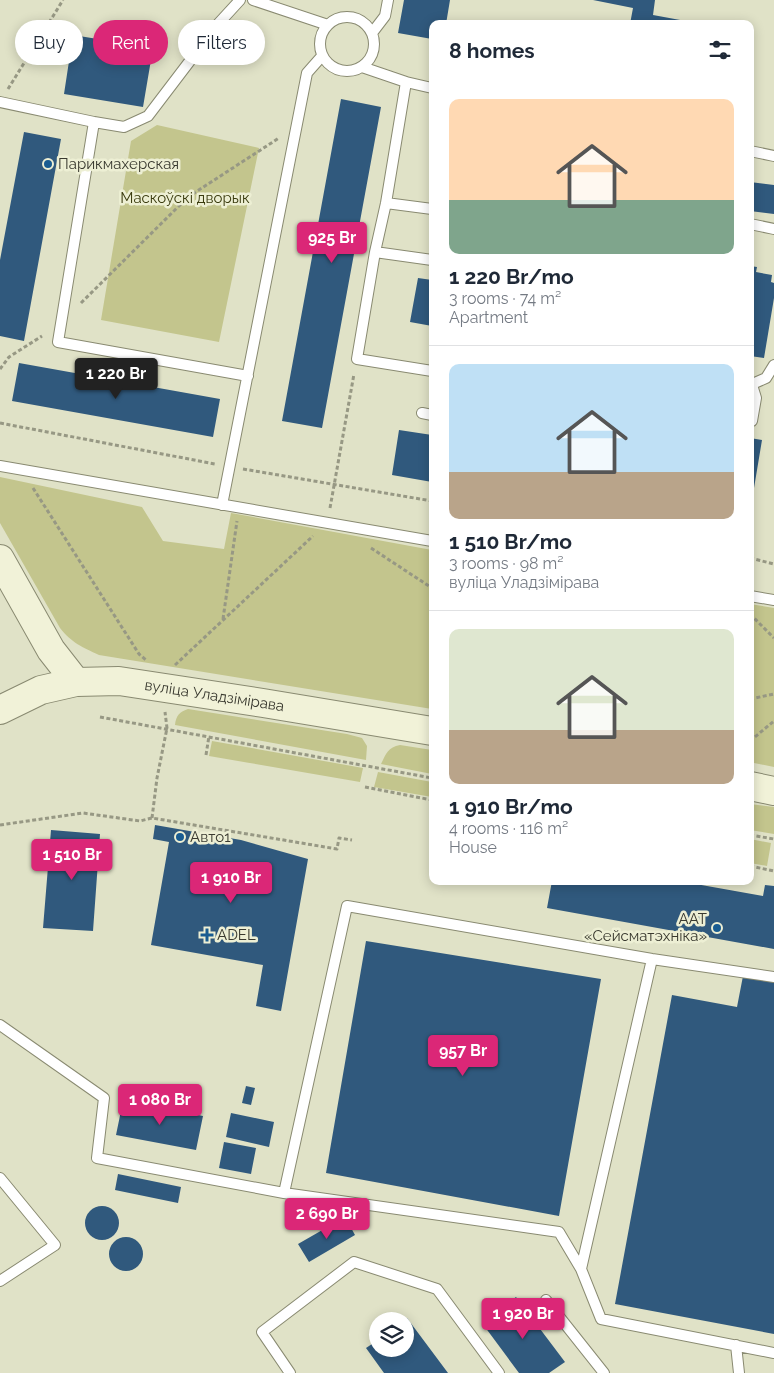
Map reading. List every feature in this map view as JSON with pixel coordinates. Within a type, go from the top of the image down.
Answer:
[{"type":"main road","points":[[0,559],[52,650],[76,682]]},
{"type":"main road","name":"вуліца Уладзімірава","points":[[0,710],[42,690],[76,682],[119,681],[429,731]]},
{"type":"main road","points":[[754,787],[774,790]]},
{"type":"lane","points":[[2,98],[94,122],[124,127],[148,116],[212,32],[240,0]]},
{"type":"lane","points":[[253,0],[328,25]]},
{"type":"lane","points":[[372,33],[386,16],[388,0]]},
{"type":"lane","points":[[352,17],[367,25],[372,33],[374,42],[373,52],[369,60],[356,70],[340,71],[333,68],[322,56],[320,40],[322,32],[334,20],[352,17]]},
{"type":"lane","points":[[222,505],[308,73],[322,56]]},
{"type":"lane","points":[[362,67],[406,82],[429,87]]},
{"type":"lane","points":[[406,82],[386,203],[374,252],[356,359],[429,371]]},
{"type":"lane","points":[[94,122],[58,342],[248,376]]},
{"type":"lane","points":[[754,152],[774,156]]},
{"type":"lane","points":[[386,203],[429,209]]},
{"type":"lane","points":[[754,225],[774,229]]},
{"type":"lane","points":[[374,252],[429,260]]},
{"type":"lane","points":[[754,384],[766,378],[774,365]]},
{"type":"lane","points":[[754,393],[756,398],[754,410]]},
{"type":"lane","points":[[0,466],[429,540]]},
{"type":"lane","points":[[754,597],[774,600]]},
{"type":"lane","points":[[284,1193],[347,906],[652,959],[774,977]]},
{"type":"lane","points":[[580,1269],[652,959]]},
{"type":"lane","points":[[0,1026],[104,1098],[97,1158],[284,1193],[559,1232],[580,1269],[601,1319],[774,1353]]},
{"type":"lane","points":[[0,1178],[55,1245],[0,1281]]},
{"type":"lane","points":[[290,1373],[262,1332],[354,1262],[437,1289],[499,1373]]},
{"type":"lane","points":[[546,1300],[604,1373]]},
{"type":"lane","points":[[736,1345],[739,1373]]},
{"type":"path","points":[[2,98],[63,0]]},
{"type":"path","points":[[0,369],[9,357],[61,322],[188,197],[297,126]]},
{"type":"path","points":[[170,670],[327,523],[356,359]]},
{"type":"path","points":[[22,470],[139,654],[152,665]]},
{"type":"path","points":[[223,620],[238,508]]},
{"type":"path","points":[[367,545],[429,586]]},
{"type":"path","points":[[754,559],[774,564]]},
{"type":"path","points":[[754,618],[774,638]]},
{"type":"path","points":[[754,698],[774,694]]},
{"type":"path","points":[[100,716],[429,777]]},
{"type":"path","points":[[754,738],[774,722]]},
{"type":"path","points":[[152,818],[157,778],[167,728]]},
{"type":"path","points":[[206,755],[209,736]]},
{"type":"path","points":[[365,787],[429,799]]},
{"type":"path","points":[[0,825],[83,813],[140,821],[152,818],[336,849],[339,838],[352,840]]},
{"type":"path","points":[[754,836],[774,839]]},
{"type":"path","points":[[754,867],[774,871]]},
{"type":"green space","name":"Маскоўскі дворык","points":[[157,125],[259,148],[219,342],[101,320],[131,141]]},
{"type":"green space","points":[[0,477],[142,507],[163,541],[224,549],[231,513],[429,549],[429,709],[99,655],[73,641],[60,628],[0,523]]},
{"type":"green space","points":[[754,605],[774,608],[774,767],[754,763]]},
{"type":"green space","points":[[188,709],[362,738],[367,746],[366,760],[175,725],[178,715]]},
{"type":"green space","points":[[212,741],[363,768],[360,782],[209,756]]},
{"type":"green space","points":[[396,746],[429,750],[429,773],[381,764],[390,749]]},
{"type":"green space","points":[[378,772],[429,781],[429,796],[374,787]]},
{"type":"green space","points":[[754,804],[774,807],[774,834],[754,831]]},
{"type":"green space","points":[[754,840],[771,843],[767,866],[754,864]]},
{"type":"building","points":[[404,0],[450,0],[447,20],[429,20],[429,38],[398,33]]},
{"type":"building","points":[[593,0],[655,0],[653,15],[680,20],[631,20],[633,8]]},
{"type":"building","points":[[83,37],[93,38],[93,65],[150,65],[143,107],[64,94],[68,65],[83,65]]},
{"type":"building","points":[[341,99],[381,107],[322,428],[282,421]]},
{"type":"building","points":[[24,132],[61,139],[24,341],[0,336],[0,260]]},
{"type":"building","points":[[754,182],[774,185],[774,214],[754,212]]},
{"type":"building","points":[[754,267],[757,267],[756,272],[772,275],[771,282],[774,283],[774,298],[764,358],[754,357]]},
{"type":"building","points":[[418,278],[429,280],[429,325],[410,322]]},
{"type":"building","points":[[19,363],[220,399],[213,437],[12,401]]},
{"type":"building","points":[[399,430],[429,435],[429,481],[392,475]]},
{"type":"building","points":[[754,439],[762,440],[754,488]]},
{"type":"building","points":[[155,825],[241,840],[308,859],[281,1011],[256,1006],[263,965],[151,945],[169,842],[153,839]]},
{"type":"building","points":[[51,830],[100,834],[93,931],[43,928]]},
{"type":"building","name":"ААТ «Сейсматэхніка»","points":[[551,885],[701,885],[763,896],[765,885],[774,886],[774,949],[547,908]]},
{"type":"building","points":[[366,941],[601,979],[559,1216],[326,1173]]},
{"type":"building","points":[[743,976],[774,981],[774,1334],[615,1304],[672,995],[737,1007]]},
{"type":"building","points":[[246,1086],[255,1088],[251,1105],[242,1103]]},
{"type":"building","points":[[123,1101],[203,1116],[196,1150],[116,1135]]},
{"type":"building","points":[[231,1113],[274,1122],[269,1147],[226,1137]]},
{"type":"building","points":[[224,1142],[256,1148],[251,1174],[219,1168]]},
{"type":"building","points":[[118,1174],[181,1187],[178,1203],[115,1190]]},
{"type":"building","points":[[102,1206],[109,1207],[114,1211],[118,1216],[118,1230],[114,1235],[109,1239],[102,1240],[95,1239],[90,1235],[86,1230],[85,1223],[86,1216],[90,1211],[95,1207]]},
{"type":"building","points":[[345,1217],[355,1235],[309,1262],[298,1244]]},
{"type":"building","points":[[126,1237],[133,1238],[138,1242],[142,1247],[142,1261],[138,1266],[133,1270],[126,1271],[119,1270],[114,1266],[110,1261],[109,1254],[110,1247],[114,1242],[119,1238]]},
{"type":"building","points":[[516,1297],[565,1362],[549,1373],[519,1373],[482,1323]]},
{"type":"building","points":[[414,1327],[448,1373],[384,1373],[372,1357],[414,1357]]},
{"type":"place","name":"Парикмахерская","points":[[48,164]]},
{"type":"place","name":"Авто1","points":[[180,837]]},
{"type":"place","name":"ААТ «Сейсматэхніка»","points":[[717,928]]},
{"type":"place","name":"ADEL","points":[[207,935]]}]
